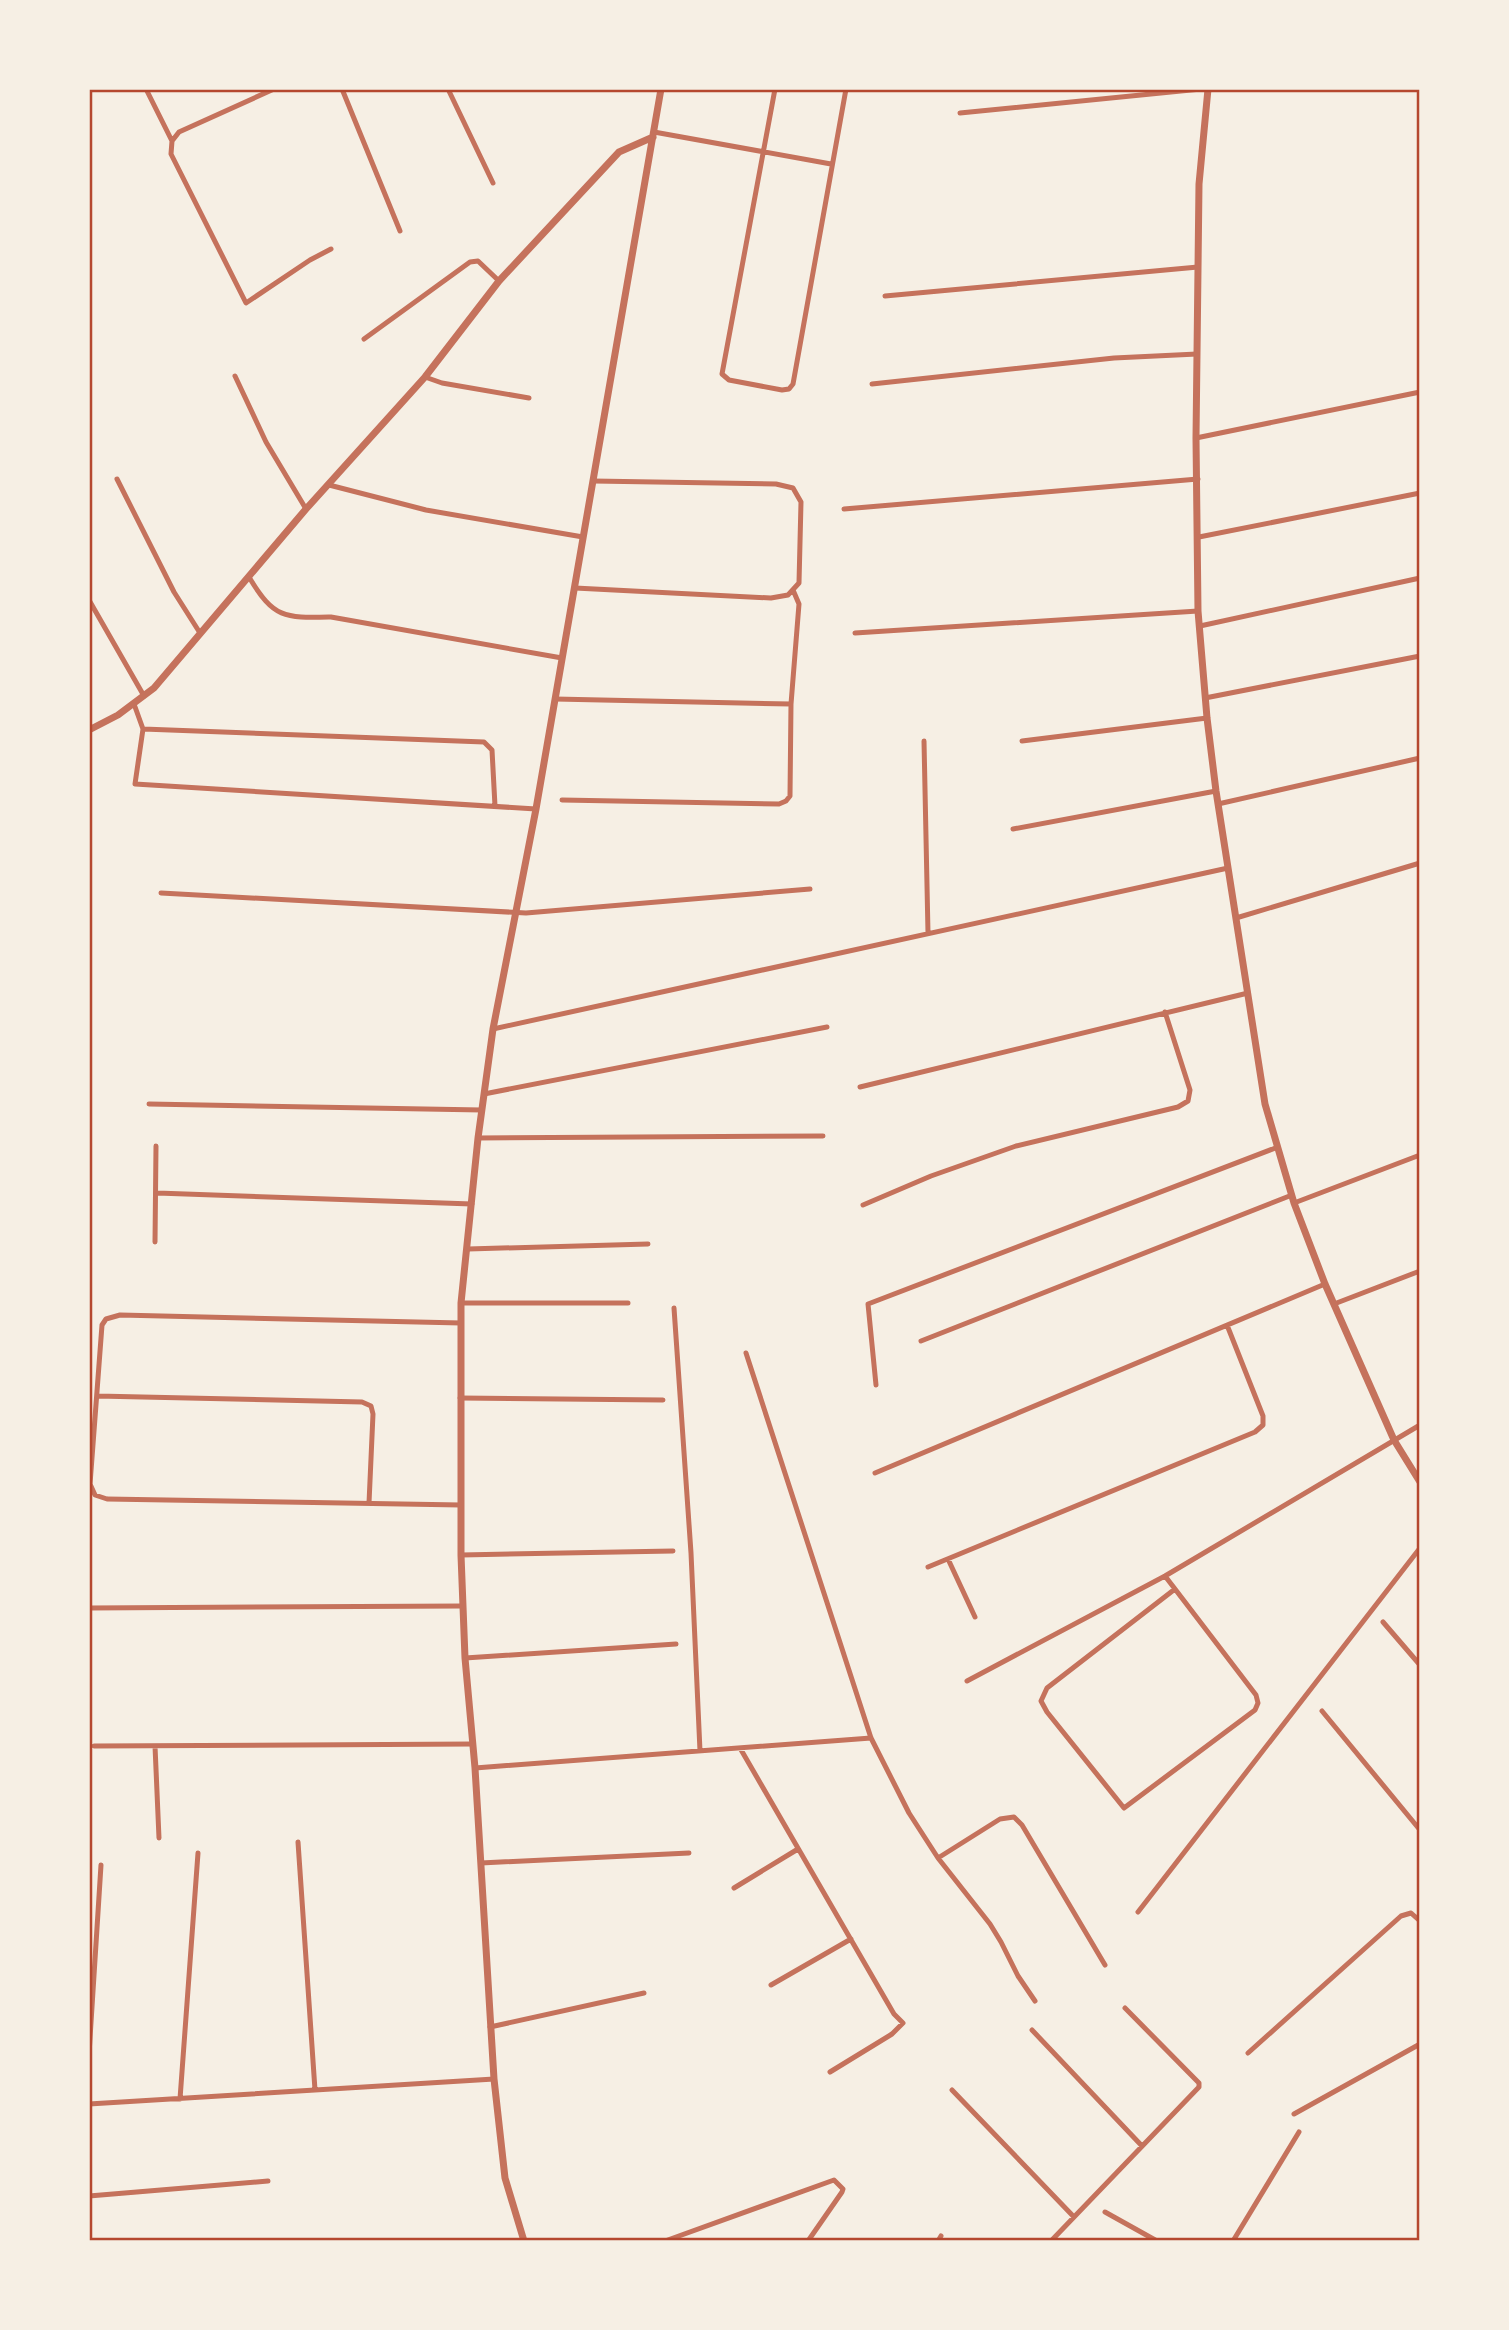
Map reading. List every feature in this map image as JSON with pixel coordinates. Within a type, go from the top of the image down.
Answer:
[{"type":"street","points":[[146,89],[172,141],[171,154],[246,303],[331,249]]},
{"type":"street","points":[[172,141],[179,132],[274,89]]},
{"type":"street","points":[[342,89],[400,231]]},
{"type":"street","points":[[448,89],[493,183]]},
{"type":"street","points":[[524,2241],[505,2178],[494,2079],[475,1768],[465,1658],[461,1555],[461,1303],[478,1138],[494,1029],[536,809],[661,89]]},
{"type":"street","points":[[775,89],[722,373],[729,380],[782,390],[789,389],[793,384],[846,89]]},
{"type":"street","points":[[960,113],[1201,89]]},
{"type":"street","points":[[1208,89],[1199,184],[1196,438],[1198,611],[1216,791],[1265,1104],[1293,1199],[1325,1284],[1394,1440],[1420,1482]]},
{"type":"street","points":[[89,730],[134,704],[154,688],[306,509],[425,377],[499,281],[619,152],[653,135],[831,164]]},
{"type":"street","points":[[364,339],[470,262],[478,261],[499,281]]},
{"type":"street","points":[[886,296],[1198,267]]},
{"type":"street","points":[[872,384],[1114,358],[1197,354]]},
{"type":"street","points":[[235,376],[266,442],[306,509]]},
{"type":"street","points":[[425,377],[442,383],[529,398]]},
{"type":"street","points":[[1196,438],[1420,393]]},
{"type":"street","points":[[117,479],[174,592],[200,633]]},
{"type":"street","points":[[844,509],[1198,479]]},
{"type":"street","points":[[575,588],[771,598],[788,594],[799,583],[801,502],[793,488],[776,484],[593,481]]},
{"type":"street","points":[[329,485],[426,510],[583,537]]},
{"type":"street","points":[[1199,537],[1420,493]]},
{"type":"street","points":[[249,577],[275,611],[293,618],[331,617],[562,658]]},
{"type":"street","points":[[1199,626],[1420,578]]},
{"type":"street","points":[[562,800],[779,804],[786,801],[790,796],[791,704],[799,604],[793,590]]},
{"type":"street","points":[[89,600],[144,696]]},
{"type":"street","points":[[855,633],[1198,611]]},
{"type":"street","points":[[1205,698],[1420,656]]},
{"type":"street","points":[[555,699],[791,704]]},
{"type":"street","points":[[134,704],[143,729],[135,784],[536,809]]},
{"type":"street","points":[[1022,741],[1207,718]]},
{"type":"street","points":[[143,729],[484,742],[492,750],[495,806]]},
{"type":"street","points":[[924,741],[928,933]]},
{"type":"street","points":[[1218,804],[1420,758]]},
{"type":"street","points":[[1013,829],[1216,791]]},
{"type":"street","points":[[1236,918],[1420,863]]},
{"type":"street","points":[[494,1029],[1228,867]]},
{"type":"street","points":[[161,893],[526,913],[810,889]]},
{"type":"street","points":[[860,1087],[1248,993]]},
{"type":"street","points":[[863,1205],[931,1176],[1016,1146],[1178,1107],[1188,1101],[1190,1090],[1165,1012]]},
{"type":"street","points":[[484,1094],[827,1027]]},
{"type":"street","points":[[149,1104],[482,1110]]},
{"type":"street","points":[[478,1138],[823,1136]]},
{"type":"street","points":[[155,1242],[156,1146]]},
{"type":"street","points":[[876,1385],[868,1304],[1278,1147]]},
{"type":"street","points":[[921,1341],[1293,1199],[1420,1155]]},
{"type":"street","points":[[157,1194],[472,1204]]},
{"type":"street","points":[[468,1249],[648,1244]]},
{"type":"street","points":[[1334,1304],[1420,1271]]},
{"type":"street","points":[[875,1473],[1325,1284]]},
{"type":"street","points":[[461,1303],[628,1303]]},
{"type":"street","points":[[674,1307],[691,1553],[700,1751]]},
{"type":"street","points":[[461,1323],[120,1315],[106,1319],[102,1325],[90,1484],[95,1495],[107,1499],[461,1505]]},
{"type":"street","points":[[928,1567],[1255,1432],[1264,1425],[1263,1416],[1227,1325]]},
{"type":"street","points":[[746,1353],[871,1738],[909,1813],[938,1858],[990,1924],[1035,2001]]},
{"type":"street","points":[[97,1396],[362,1402],[371,1406],[373,1414],[369,1503]]},
{"type":"street","points":[[460,1398],[663,1401]]},
{"type":"street","points":[[967,1681],[1165,1576],[1420,1425]]},
{"type":"street","points":[[1138,1912],[1420,1548]]},
{"type":"street","points":[[461,1555],[673,1551]]},
{"type":"street","points":[[948,1559],[975,1618]]},
{"type":"street","points":[[1165,1576],[1175,1589],[1256,1695],[1258,1703],[1255,1710],[1124,1808],[1046,1712],[1041,1701],[1047,1688],[1175,1589]]},
{"type":"street","points":[[89,1608],[463,1606]]},
{"type":"street","points":[[1383,1622],[1420,1665]]},
{"type":"street","points":[[465,1658],[676,1644]]},
{"type":"street","points":[[1322,1711],[1420,1830]]},
{"type":"street","points":[[475,1768],[871,1738]]},
{"type":"street","points":[[94,1746],[473,1744]]},
{"type":"street","points":[[155,1746],[159,1838]]},
{"type":"street","points":[[740,1748],[894,2014],[902,2023],[892,2034],[830,2071]]},
{"type":"street","points":[[938,1858],[1000,1819],[1014,1817],[1022,1825],[1105,1965]]},
{"type":"street","points":[[298,1842],[315,2090]]},
{"type":"street","points":[[734,1888],[798,1849]]},
{"type":"street","points":[[180,2099],[198,1853]]},
{"type":"street","points":[[481,1863],[689,1853]]},
{"type":"street","points":[[89,2054],[102,1865]]},
{"type":"street","points":[[1248,2053],[1401,1916],[1411,1913],[1420,1921]]},
{"type":"street","points":[[771,1985],[851,1939]]},
{"type":"street","points":[[491,2027],[645,1993]]},
{"type":"street","points":[[1051,2241],[1199,2088],[1199,2083],[1125,2008]]},
{"type":"street","points":[[1032,2030],[1142,2146]]},
{"type":"street","points":[[1294,2114],[1420,2044]]},
{"type":"street","points":[[89,2105],[494,2079]]},
{"type":"street","points":[[952,2090],[1074,2217]]},
{"type":"street","points":[[1233,2241],[1299,2132]]},
{"type":"street","points":[[665,2241],[834,2180],[843,2189],[842,2192],[808,2241]]},
{"type":"street","points":[[89,2196],[268,2181]]},
{"type":"street","points":[[1105,2212],[1157,2241]]}]
